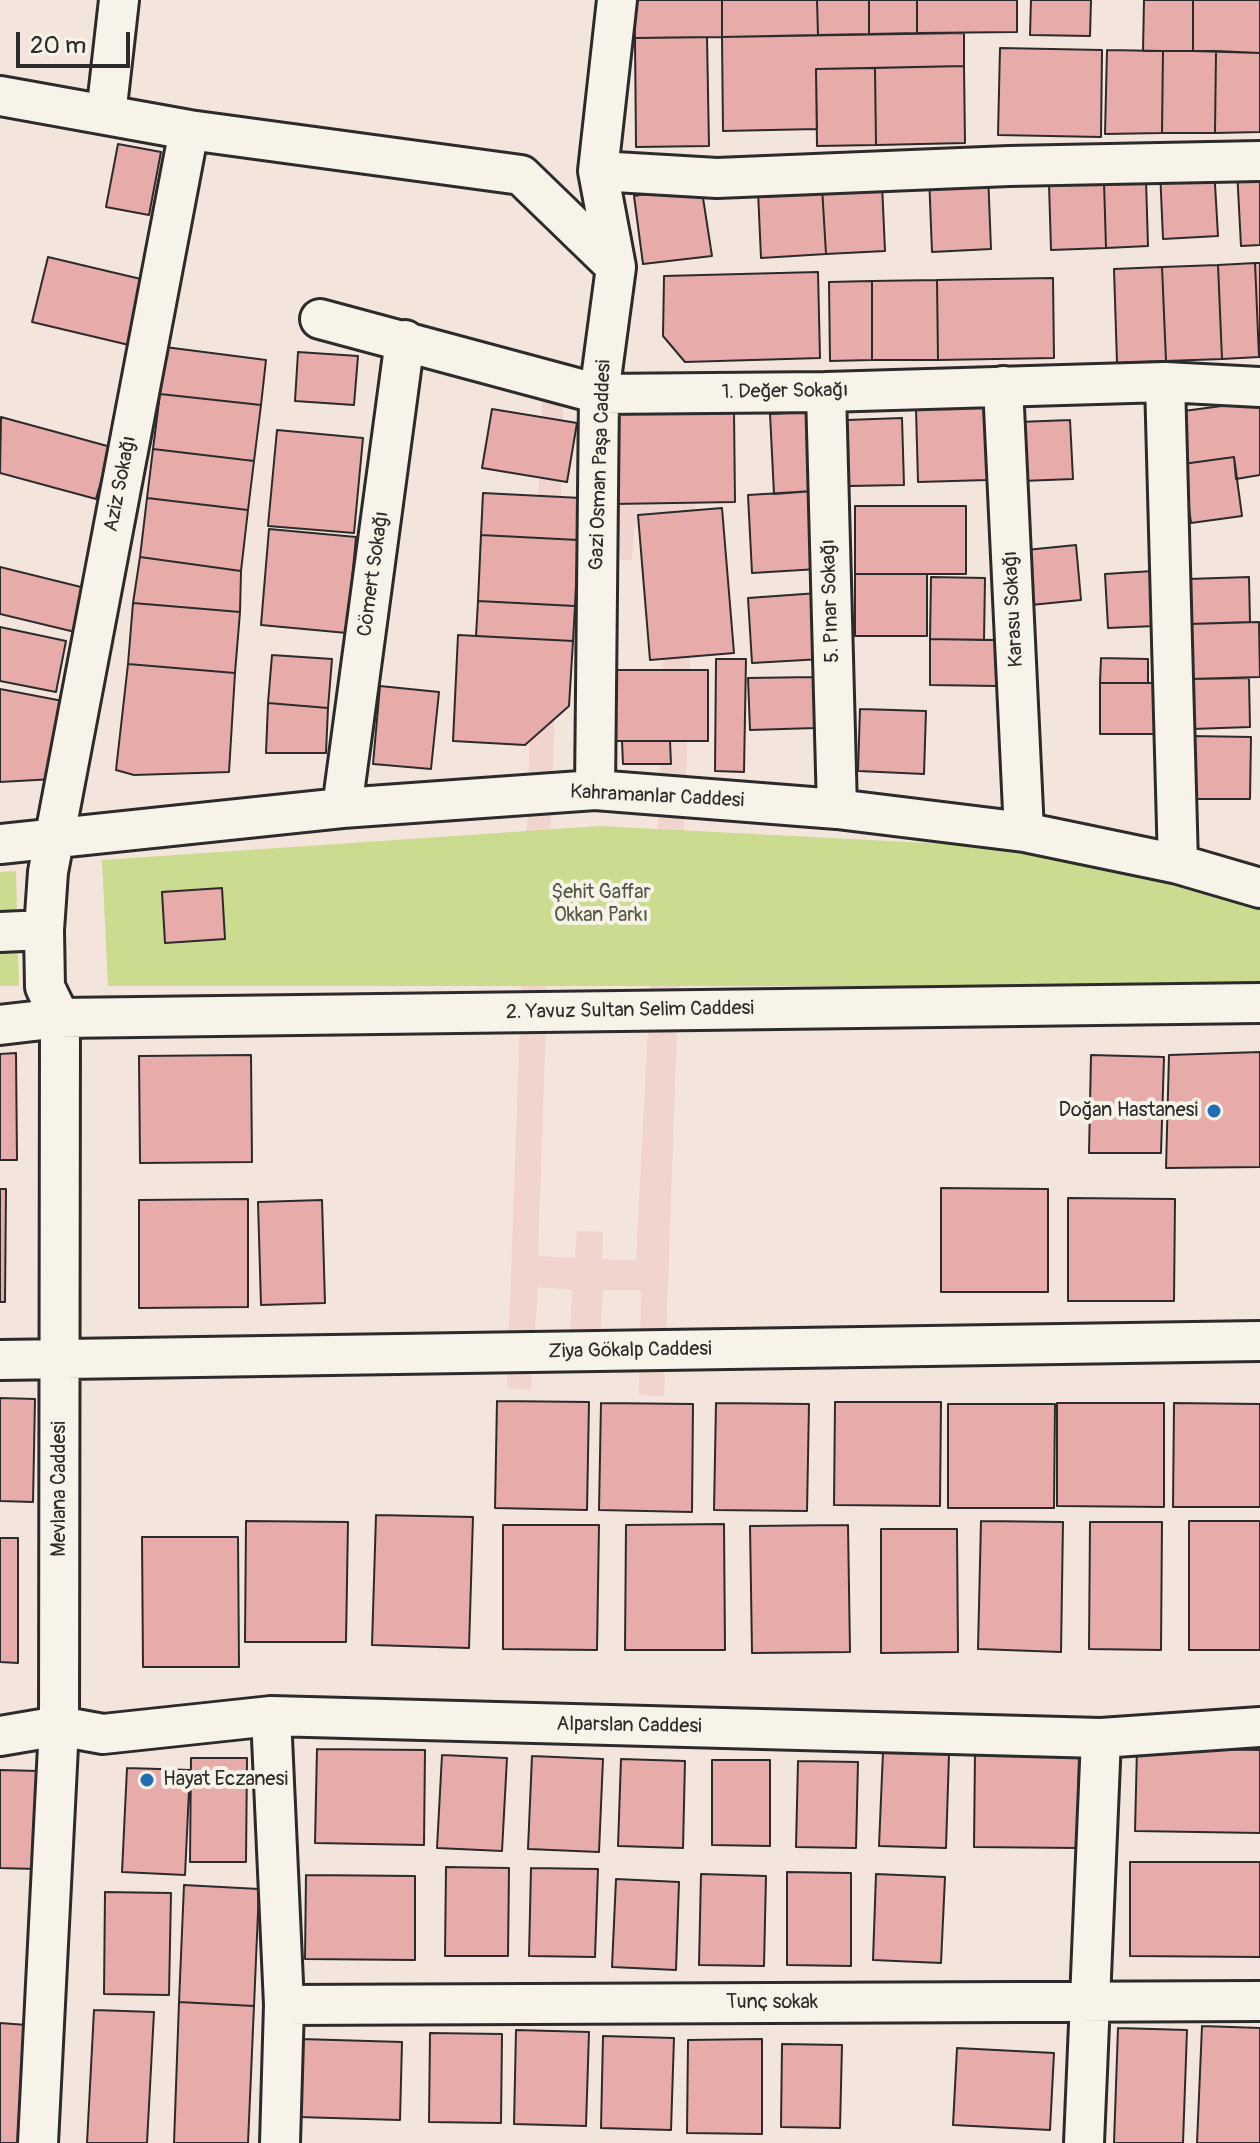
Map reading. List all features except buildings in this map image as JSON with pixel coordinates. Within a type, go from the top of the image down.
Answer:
[{"type":"street","points":[[106,115],[119,0]]},
{"type":"street","name":"Gazi Osman Paşa Caddesi","points":[[595,790],[599,394],[616,267],[598,171],[617,0]]},
{"type":"street","points":[[0,96],[189,130],[521,175],[616,267]]},
{"type":"street","name":"Aziz Sokağı","points":[[53,838],[189,130]]},
{"type":"street","points":[[598,171],[717,178],[1009,166],[1260,161]]},
{"type":"street","name":"1. Değer Sokağı","points":[[320,319],[599,394],[826,392],[1165,382],[1260,387]]},
{"type":"street","name":"Cömert Sokağı","points":[[342,808],[405,340]]},
{"type":"street","points":[[1165,382],[1178,864]]},
{"type":"street","name":"Karasu Sokağı","points":[[1003,386],[1024,832]]},
{"type":"street","name":"5. Pınar Sokağı","points":[[826,392],[837,809]]},
{"type":"street","name":"Kahramanlar Caddesi","points":[[0,844],[342,808],[595,790],[837,809],[1024,832],[1178,864],[1260,888]]},
{"type":"street","name":"Mevlana Caddesi","points":[[38,2143],[59,1726],[60,1018],[45,987],[44,930],[53,838]]},
{"type":"street","points":[[0,932],[44,930]]},
{"type":"street","name":"2. Yavuz Sultan Selim Caddesi","points":[[0,1025],[60,1018],[1260,1003]]},
{"type":"street","name":"Ziya Gökalp Caddesi","points":[[0,1360],[1260,1341]]},
{"type":"street","points":[[271,1716],[284,2005],[280,2143]]},
{"type":"street","name":"Alparslan Caddesi","points":[[0,1736],[59,1726],[103,1734],[271,1716],[1101,1738],[1260,1727]]},
{"type":"street","points":[[1084,2143],[1101,1738]]},
{"type":"street","name":"Tunç sokak","points":[[284,2005],[1260,2001]]},
{"type":"shaded area","points":[[543,373],[564,374],[561,499],[607,501],[700,381],[664,1396],[639,1395],[641,1290],[603,1290],[600,1336],[570,1334],[572,1290],[538,1287],[531,1390],[507,1388]],"holes":[[[634,527],[667,528],[656,884],[549,881],[561,528],[605,528],[604,559],[632,560]],[[550,906],[654,909],[636,1261],[602,1259],[603,1232],[577,1231],[575,1258],[538,1256]]]},
{"type":"green space","name":"Şehit Gaffar Okkan Parkı","points":[[600,826],[1121,853],[1260,888],[1260,986],[108,986],[102,860]]},
{"type":"green space","points":[[16,871],[19,986],[0,986],[0,872]]},
{"type":"place","name":"Doğan Hastanesi","points":[[1214,1111]]},
{"type":"place","name":"Hayat Eczanesi","points":[[147,1780]]}]
